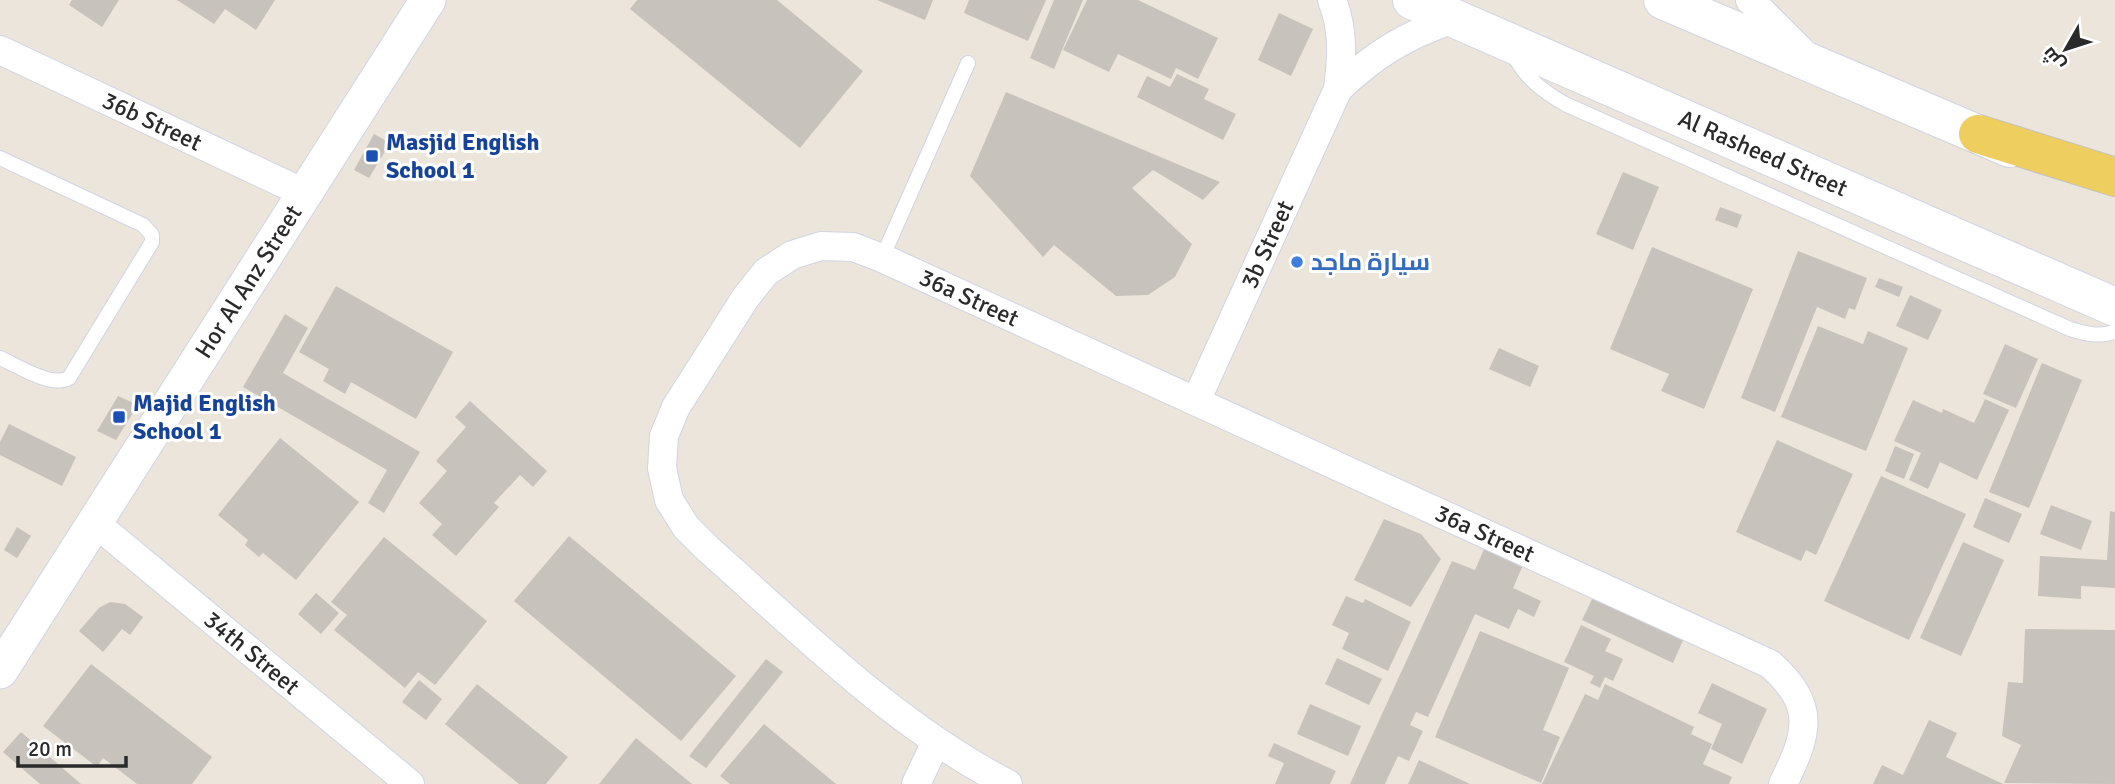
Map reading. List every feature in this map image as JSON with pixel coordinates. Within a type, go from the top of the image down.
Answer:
[{"type":"main road","name":"Al Rasheed Street","points":[[1412,0],[2115,307]]},
{"type":"main road","points":[[1663,0],[2115,193]]},
{"type":"main road","points":[[1978,134],[2115,177]]},
{"type":"street","name":"Hor Al Anz Street","points":[[0,671],[428,0]]},
{"type":"street","name":"3b Street","points":[[1196,401],[1338,89],[1343,52],[1338,15],[1332,0]]},
{"type":"street","points":[[1750,0],[1816,65]]},
{"type":"street","name":"3b Street","points":[[1338,89],[1363,65],[1391,46],[1422,30],[1454,19]]},
{"type":"street","name":"36b Street","points":[[0,50],[304,193]]},
{"type":"street","name":"36a Street","points":[[1007,784],[936,742],[853,677],[708,549],[686,527],[669,500],[662,468],[664,436],[676,407],[746,297],[766,272],[792,255],[821,246],[853,247],[882,258],[1770,664],[1786,678],[1798,696],[1804,716],[1803,737],[1783,784]]},
{"type":"street","name":"34th Street","points":[[94,522],[410,784]]},
{"type":"street","points":[[916,784],[936,742]]},
{"type":"lane","points":[[1508,41],[1517,61],[1530,79],[1565,104],[2070,329],[2088,335],[2115,332]]},
{"type":"lane","points":[[882,258],[968,63]]},
{"type":"lane","points":[[0,158],[143,225],[152,235],[152,242],[69,378],[64,381],[50,381],[0,358]]},
{"type":"building","points":[[72,0],[119,0],[102,27],[69,5]]},
{"type":"building","points":[[177,0],[275,0],[256,30],[225,9],[214,24]]},
{"type":"building","points":[[637,0],[777,0],[863,71],[800,148],[630,9]]},
{"type":"building","points":[[877,0],[933,0],[925,20]]},
{"type":"building","points":[[969,0],[1046,0],[1028,41],[964,13]]},
{"type":"building","points":[[1054,0],[1083,0],[1054,69],[1030,58]]},
{"type":"building","points":[[1087,0],[1138,0],[1218,38],[1198,79],[1176,68],[1171,79],[1118,54],[1109,72],[1063,50]]},
{"type":"building","points":[[1279,13],[1313,29],[1291,76],[1258,60]]},
{"type":"building","points":[[1177,74],[1209,89],[1204,99],[1236,114],[1223,140],[1137,97],[1147,76],[1170,87]]},
{"type":"building","points":[[1006,92],[1220,182],[1203,200],[1153,170],[1132,188],[1192,244],[1175,277],[1148,295],[1116,296],[1054,245],[1043,257],[970,176]]},
{"type":"building","points":[[374,134],[390,143],[369,178],[354,170]]},
{"type":"building","points":[[1623,172],[1659,187],[1633,250],[1596,234]]},
{"type":"building","points":[[1720,207],[1742,215],[1737,228],[1715,220]]},
{"type":"building","points":[[1652,247],[1753,289],[1704,409],[1661,391],[1669,374],[1610,349]]},
{"type":"building","points":[[1798,251],[1867,278],[1855,310],[1849,308],[1845,319],[1817,307],[1775,412],[1741,398]]},
{"type":"building","points":[[1879,278],[1903,287],[1899,297],[1875,287]]},
{"type":"building","points":[[336,286],[453,352],[416,419],[351,382],[345,394],[323,381],[329,369],[299,352]]},
{"type":"building","points":[[1910,295],[1942,310],[1928,340],[1896,326]]},
{"type":"building","points":[[285,314],[308,328],[283,373],[420,452],[384,513],[368,503],[387,470],[243,387]]},
{"type":"building","points":[[1818,326],[1863,344],[1868,331],[1908,348],[1866,451],[1781,417]]},
{"type":"building","points":[[2005,344],[2038,359],[2016,408],[1983,394]]},
{"type":"building","points":[[1499,348],[1539,366],[1530,387],[1489,369]]},
{"type":"building","points":[[2042,363],[2082,380],[2029,508],[1989,492]]},
{"type":"building","points":[[118,396],[138,405],[116,440],[97,431]]},
{"type":"building","points":[[1985,399],[2009,410],[1977,480],[1940,462],[1928,489],[1909,480],[1921,453],[1894,441],[1913,400],[1942,413],[1943,409],[1974,423]]},
{"type":"building","points":[[470,401],[547,471],[533,487],[520,475],[494,503],[499,507],[456,556],[432,535],[442,524],[419,503],[447,471],[436,461],[466,427],[455,417]]},
{"type":"building","points":[[9,424],[76,457],[62,486],[0,455],[0,442]]},
{"type":"building","points":[[280,438],[359,502],[296,580],[263,553],[259,557],[245,545],[248,540],[218,515]]},
{"type":"building","points":[[1777,440],[1853,474],[1816,555],[1806,550],[1801,561],[1736,532]]},
{"type":"building","points":[[1895,446],[1914,454],[1904,479],[1885,471]]},
{"type":"building","points":[[1881,476],[1966,514],[1909,640],[1824,601]]},
{"type":"building","points":[[1985,498],[2022,514],[2009,543],[1973,527]]},
{"type":"building","points":[[2051,505],[2092,521],[2081,550],[2040,534]]},
{"type":"building","points":[[2110,511],[2115,512],[2115,588],[2081,586],[2081,599],[2038,596],[2040,556],[2107,560]]},
{"type":"building","points":[[1384,519],[1421,534],[1441,559],[1411,607],[1354,580]]},
{"type":"building","points":[[17,527],[31,536],[17,558],[4,550]]},
{"type":"building","points":[[569,536],[736,676],[681,741],[514,601]]},
{"type":"building","points":[[384,537],[487,621],[435,685],[418,672],[405,688],[334,630],[347,615],[331,602]]},
{"type":"building","points":[[1963,542],[2004,560],[1961,656],[1920,638]]},
{"type":"building","points":[[1485,547],[1523,565],[1513,588],[1541,601],[1534,617],[1518,609],[1509,629],[1475,614],[1428,717],[1416,712],[1410,725],[1423,731],[1409,761],[1398,756],[1385,784],[1350,784],[1452,561],[1475,570]]},
{"type":"building","points":[[316,593],[339,613],[321,634],[298,614]]},
{"type":"building","points":[[1594,595],[1684,638],[1673,663],[1582,620]]},
{"type":"building","points":[[1346,596],[1363,603],[1365,599],[1411,622],[1388,671],[1342,649],[1349,633],[1332,625]]},
{"type":"building","points":[[110,602],[125,604],[143,617],[130,635],[122,629],[103,652],[79,631],[99,608]]},
{"type":"building","points":[[1581,625],[1611,639],[1605,651],[1623,659],[1613,681],[1605,677],[1600,688],[1590,683],[1594,676],[1564,662]]},
{"type":"building","points":[[2025,629],[2115,630],[2115,784],[2004,783],[2021,745],[2002,736],[2008,682],[2023,683]]},
{"type":"building","points":[[1480,631],[1569,668],[1543,730],[1560,737],[1541,783],[1435,737]]},
{"type":"building","points":[[1337,658],[1382,679],[1369,705],[1325,684]]},
{"type":"building","points":[[766,659],[783,672],[706,768],[689,756]]},
{"type":"building","points":[[91,664],[212,757],[192,784],[137,784],[103,758],[97,767],[43,726]]},
{"type":"building","points":[[419,680],[442,699],[426,720],[402,702]]},
{"type":"building","points":[[1712,683],[1767,709],[1742,764],[1711,749],[1722,724],[1698,713]]},
{"type":"building","points":[[477,684],[568,757],[546,784],[519,784],[445,724]]},
{"type":"building","points":[[1605,684],[1694,727],[1691,734],[1712,744],[1703,764],[1732,777],[1729,784],[1542,784],[1585,694],[1598,700]]},
{"type":"building","points":[[1310,704],[1361,726],[1348,756],[1297,734]]},
{"type":"building","points":[[1929,720],[1957,733],[1946,757],[2003,784],[1873,784],[1882,765],[1903,775]]},
{"type":"building","points":[[764,724],[836,784],[730,784],[720,776]]},
{"type":"building","points":[[21,732],[81,784],[40,784],[3,752]]},
{"type":"building","points":[[636,738],[692,784],[599,784]]},
{"type":"building","points":[[1274,743],[1336,771],[1330,784],[1275,784],[1284,763],[1268,756]]},
{"type":"building","points":[[1419,760],[1470,784],[1408,784]]},
{"type":"place","name":"Masjid English School 1","points":[[372,156]]},
{"type":"place","name":"سيارة ماجد","points":[[1297,262]]},
{"type":"place","name":"Majid English School 1","points":[[119,417]]}]
